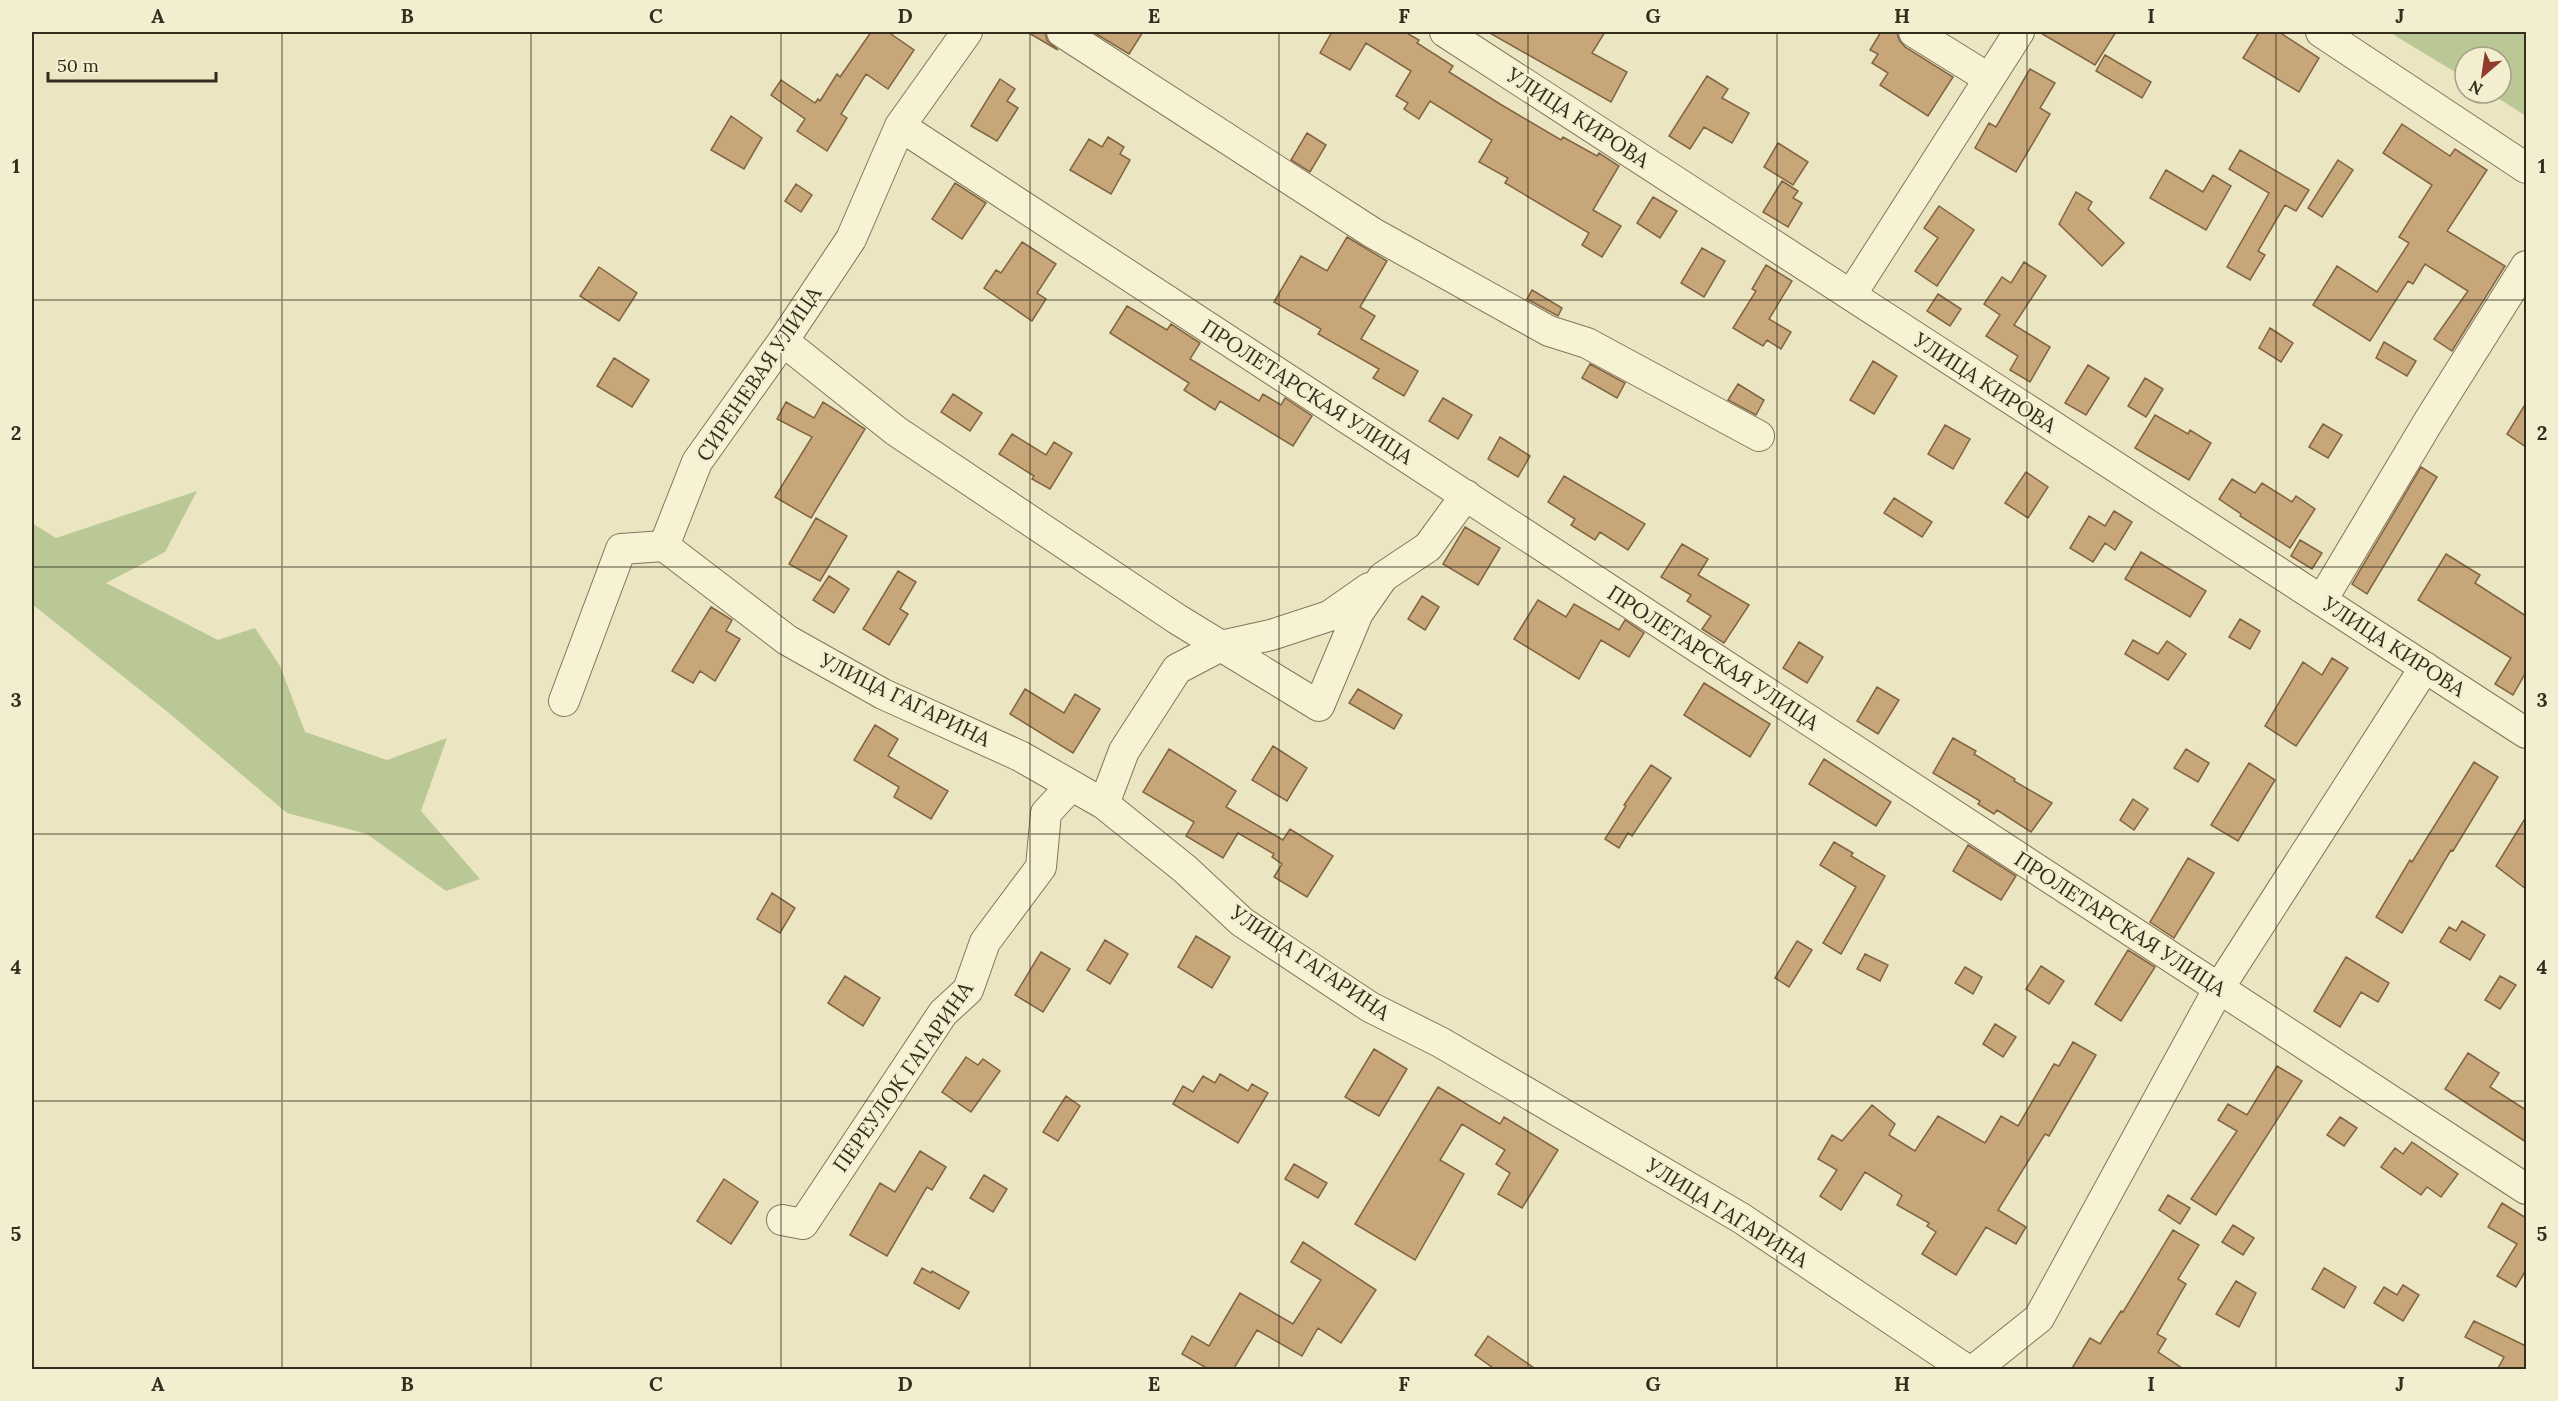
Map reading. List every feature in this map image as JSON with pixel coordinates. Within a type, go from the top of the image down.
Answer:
[{"type":"street","name":"СИРЕНЕВАЯ УЛИЦА","points":[[664,546],[697,462],[783,341],[851,239],[900,126],[967,32]]},
{"type":"street","points":[[1062,32],[1373,233],[1549,331],[1587,343],[1759,436]]},
{"type":"street","name":"УЛИЦА КИРОВА","points":[[1445,32],[2526,733]]},
{"type":"street","points":[[1914,32],[1988,78]]},
{"type":"street","points":[[1851,295],[2019,32]]},
{"type":"street","points":[[2321,32],[2526,168]]},
{"type":"street","name":"ПРОЛЕТАРСКАЯ УЛИЦА","points":[[900,126],[2526,1189]]},
{"type":"street","points":[[2322,600],[2526,266]]},
{"type":"street","points":[[783,341],[896,431],[1221,646],[1318,706],[1358,613],[1383,577]]},
{"type":"street","points":[[1104,804],[1124,751],[1177,669],[1221,646],[1271,635],[1329,616],[1428,547],[1466,495]]},
{"type":"street","points":[[564,701],[621,549],[664,546]]},
{"type":"street","name":"УЛИЦА ГАГАРИНА","points":[[664,546],[787,640],[883,694],[1020,756],[1104,804],[1185,869],[1242,922],[1370,1007],[1440,1042],[1741,1218],[1967,1370]]},
{"type":"street","points":[[1974,1370],[2039,1318],[2219,988],[2426,667]]},
{"type":"street","name":"ПЕРЕУЛОК ГАГАРИНА","points":[[782,1220],[803,1224],[943,1013],[968,990],[985,942],[1041,867],[1046,813],[1071,786]]},
{"type":"green space","points":[[2389,32],[2526,32],[2526,116],[2509,105],[2513,105],[2513,45],[2453,45],[2453,71]]},
{"type":"green space","points":[[197,491],[165,552],[106,583],[218,640],[255,628],[280,666],[305,732],[387,760],[447,738],[421,811],[480,879],[446,891],[367,834],[287,813],[169,713],[32,604],[32,523],[56,538]]},
{"type":"building","points":[[871,32],[888,32],[914,50],[888,89],[866,74],[841,114],[847,118],[827,151],[797,131],[805,119],[771,95],[781,80],[815,103],[818,99],[820,101],[837,74],[840,77]]},
{"type":"building","points":[[1027,32],[1045,32],[1047,40],[1058,50]]},
{"type":"building","points":[[1093,32],[1143,32],[1129,54]]},
{"type":"building","points":[[1332,32],[1405,32],[1419,40],[1417,43],[1453,66],[1449,72],[1500,104],[1561,140],[1563,137],[1597,156],[1599,153],[1619,166],[1593,210],[1621,226],[1602,257],[1582,245],[1589,233],[1505,183],[1508,178],[1479,162],[1492,140],[1430,101],[1419,119],[1404,109],[1408,103],[1396,96],[1411,71],[1366,43],[1350,70],[1320,53]]},
{"type":"building","points":[[1488,32],[1605,32],[1592,53],[1627,72],[1611,102]]},
{"type":"building","points":[[1881,32],[1897,32],[1899,40],[1905,47],[1953,77],[1928,116],[1880,85],[1888,73],[1872,63],[1878,54],[1870,50]]},
{"type":"building","points":[[2039,32],[2116,32],[2095,65]]},
{"type":"building","points":[[2259,32],[2279,32],[2319,58],[2299,92],[2243,58]]},
{"type":"building","points":[[2105,55],[2151,82],[2142,98],[2096,71]]},
{"type":"building","points":[[2030,69],[2055,83],[2040,108],[2050,114],[2016,172],[1975,148],[1989,123],[1996,127]]},
{"type":"building","points":[[1707,76],[1728,89],[1722,98],[1749,113],[1732,143],[1704,127],[1690,149],[1669,136]]},
{"type":"building","points":[[1000,79],[1015,89],[1007,101],[1018,108],[997,141],[971,126]]},
{"type":"building","points":[[731,116],[762,138],[744,169],[711,150]]},
{"type":"building","points":[[2402,124],[2450,156],[2455,149],[2487,170],[2447,231],[2505,266],[2452,351],[2434,339],[2468,291],[2425,264],[2413,284],[2408,281],[2370,341],[2313,305],[2337,266],[2377,292],[2409,243],[2399,237],[2432,185],[2383,153]]},
{"type":"building","points":[[1307,133],[1326,145],[1310,172],[1291,160]]},
{"type":"building","points":[[1108,137],[1124,147],[1120,154],[1130,160],[1111,194],[1070,170],[1089,139],[1102,147]]},
{"type":"building","points":[[1778,143],[1808,162],[1793,185],[1764,167]]},
{"type":"building","points":[[2240,150],[2309,190],[2296,211],[2285,205],[2258,251],[2265,255],[2250,280],[2227,267],[2269,193],[2229,169]]},
{"type":"building","points":[[2338,160],[2353,170],[2322,217],[2308,208]]},
{"type":"building","points":[[2166,170],[2203,192],[2213,175],[2231,186],[2206,230],[2150,198]]},
{"type":"building","points":[[1782,181],[1798,191],[1793,198],[1802,203],[1788,227],[1763,212]]},
{"type":"building","points":[[955,183],[986,203],[962,239],[932,219]]},
{"type":"building","points":[[796,184],[812,195],[801,212],[785,201]]},
{"type":"building","points":[[2076,192],[2092,202],[2088,209],[2124,243],[2102,266],[2059,224]]},
{"type":"building","points":[[1653,197],[1677,211],[1660,238],[1637,223]]},
{"type":"building","points":[[1939,206],[1974,230],[1937,286],[1915,271],[1938,238],[1924,228]]},
{"type":"building","points":[[1347,237],[1387,261],[1360,307],[1375,316],[1361,339],[1418,371],[1404,396],[1373,378],[1379,369],[1318,334],[1321,329],[1274,302],[1301,256],[1327,271]]},
{"type":"building","points":[[1022,242],[1056,264],[1037,293],[1046,299],[1032,321],[984,288],[996,270],[1001,273]]},
{"type":"building","points":[[1702,248],[1725,261],[1704,297],[1681,283]]},
{"type":"building","points":[[2024,262],[2046,276],[2014,325],[2050,347],[2030,382],[2010,370],[2018,356],[1986,336],[2000,315],[1984,304],[2002,277],[2011,283]]},
{"type":"building","points":[[1766,265],[1792,281],[1769,319],[1791,332],[1781,349],[1767,340],[1763,346],[1733,328],[1756,291],[1752,289]]},
{"type":"building","points":[[599,267],[637,293],[619,321],[580,296]]},
{"type":"building","points":[[1532,290],[1562,308],[1558,316],[1527,299]]},
{"type":"building","points":[[1938,294],[1961,309],[1950,326],[1927,311]]},
{"type":"building","points":[[1127,306],[1167,330],[1171,324],[1200,343],[1190,359],[1259,401],[1263,394],[1281,405],[1285,398],[1312,416],[1293,446],[1220,401],[1215,410],[1184,390],[1189,383],[1110,333]]},
{"type":"building","points":[[2270,328],[2293,343],[2281,362],[2259,348]]},
{"type":"building","points":[[2384,342],[2416,361],[2407,376],[2376,358]]},
{"type":"building","points":[[614,358],[649,380],[632,407],[597,386]]},
{"type":"building","points":[[1873,361],[1897,376],[1874,414],[1850,400]]},
{"type":"building","points":[[1590,364],[1625,383],[1617,398],[1582,378]]},
{"type":"building","points":[[2088,365],[2109,378],[2086,415],[2065,403]]},
{"type":"building","points":[[2145,378],[2163,389],[2146,417],[2128,406]]},
{"type":"building","points":[[1738,384],[1764,400],[1756,415],[1728,400]]},
{"type":"building","points":[[953,394],[982,413],[970,431],[941,412]]},
{"type":"building","points":[[1443,398],[1472,415],[1458,439],[1429,421]]},
{"type":"building","points":[[786,402],[814,418],[823,402],[865,429],[811,518],[775,497],[812,437],[777,419]]},
{"type":"building","points":[[2526,403],[2526,447],[2507,434]]},
{"type":"building","points":[[2155,415],[2188,434],[2190,430],[2211,443],[2189,480],[2135,448]]},
{"type":"building","points":[[2323,424],[2342,435],[2328,458],[2309,447]]},
{"type":"building","points":[[1945,425],[1970,439],[1953,469],[1928,454]]},
{"type":"building","points":[[1012,434],[1046,455],[1054,442],[1072,453],[1050,489],[1032,479],[1034,476],[999,454]]},
{"type":"building","points":[[1500,437],[1530,456],[1518,477],[1488,459]]},
{"type":"building","points":[[2421,467],[2437,477],[2367,594],[2352,584]]},
{"type":"building","points":[[2026,472],[2048,487],[2028,518],[2005,503]]},
{"type":"building","points":[[1564,476],[1645,524],[1628,550],[1600,532],[1595,540],[1571,525],[1575,519],[1548,502]]},
{"type":"building","points":[[2232,479],[2255,493],[2262,483],[2292,502],[2296,496],[2315,509],[2290,548],[2240,516],[2241,514],[2219,499]]},
{"type":"building","points":[[1894,498],[1932,522],[1922,537],[1884,513]]},
{"type":"building","points":[[2114,511],[2132,522],[2115,550],[2105,543],[2093,562],[2070,548],[2089,516],[2105,526]]},
{"type":"building","points":[[816,518],[847,536],[820,581],[789,564]]},
{"type":"building","points":[[1465,527],[1500,548],[1478,585],[1443,564]]},
{"type":"building","points":[[2300,540],[2322,553],[2312,569],[2291,556]]},
{"type":"building","points":[[1682,544],[1708,559],[1698,575],[1749,605],[1724,643],[1702,629],[1711,616],[1687,601],[1691,595],[1661,577]]},
{"type":"building","points":[[2141,552],[2206,591],[2190,617],[2125,579]]},
{"type":"building","points":[[2446,554],[2480,575],[2475,583],[2526,616],[2526,672],[2513,695],[2495,684],[2511,658],[2418,600]]},
{"type":"building","points":[[898,571],[916,582],[900,609],[908,614],[889,645],[863,629]]},
{"type":"building","points":[[829,576],[849,589],[834,613],[813,600]]},
{"type":"building","points":[[1422,596],[1439,607],[1425,630],[1408,619]]},
{"type":"building","points":[[1538,600],[1566,617],[1574,604],[1619,630],[1625,620],[1644,633],[1629,657],[1601,640],[1579,679],[1514,639]]},
{"type":"building","points":[[711,607],[732,620],[726,631],[740,639],[715,681],[700,671],[693,683],[672,671]]},
{"type":"building","points":[[2240,619],[2260,631],[2250,649],[2229,637]]},
{"type":"building","points":[[2133,640],[2158,654],[2167,641],[2186,654],[2168,680],[2125,654]]},
{"type":"building","points":[[1799,642],[1823,657],[1807,683],[1783,668]]},
{"type":"building","points":[[2332,658],[2348,668],[2296,746],[2265,726],[2303,662],[2322,675]]},
{"type":"building","points":[[1704,683],[1770,724],[1750,757],[1684,715]]},
{"type":"building","points":[[1877,687],[1899,700],[1878,734],[1857,721]]},
{"type":"building","points":[[1025,689],[1064,713],[1075,694],[1100,709],[1073,753],[1010,714]]},
{"type":"building","points":[[1358,689],[1402,715],[1394,729],[1349,703]]},
{"type":"building","points":[[875,725],[898,739],[888,756],[948,791],[931,819],[894,797],[899,787],[854,760]]},
{"type":"building","points":[[1953,738],[1976,751],[1974,754],[2015,779],[2014,781],[2052,803],[2031,832],[1997,810],[1994,814],[1978,804],[1980,801],[1933,773]]},
{"type":"building","points":[[1273,746],[1307,768],[1287,801],[1252,780]]},
{"type":"building","points":[[1169,749],[1236,791],[1226,807],[1283,840],[1290,829],[1333,856],[1307,897],[1274,877],[1282,864],[1272,857],[1274,854],[1238,833],[1223,858],[1186,836],[1194,822],[1143,792]]},
{"type":"building","points":[[2186,749],[2209,763],[2198,782],[2174,768]]},
{"type":"building","points":[[1824,759],[1891,802],[1876,826],[1809,784]]},
{"type":"building","points":[[2474,762],[2498,777],[2402,933],[2376,917]]},
{"type":"building","points":[[2249,763],[2275,780],[2238,841],[2211,825]]},
{"type":"building","points":[[1651,765],[1671,778],[1632,836],[1628,833],[1619,848],[1605,839],[1626,806],[1624,805]]},
{"type":"building","points":[[2133,799],[2148,809],[2134,830],[2120,820]]},
{"type":"building","points":[[2526,817],[2526,889],[2496,866]]},
{"type":"building","points":[[1834,842],[1853,853],[1851,856],[1885,876],[1841,954],[1823,943],[1856,887],[1820,865]]},
{"type":"building","points":[[1968,845],[2016,876],[2001,900],[1953,871]]},
{"type":"building","points":[[2188,858],[2214,873],[2174,938],[2150,922]]},
{"type":"building","points":[[772,893],[795,908],[780,933],[757,919]]},
{"type":"building","points":[[2462,921],[2485,935],[2470,960],[2440,942],[2449,927],[2456,931]]},
{"type":"building","points":[[1196,936],[1230,957],[1212,988],[1178,967]]},
{"type":"building","points":[[1105,940],[1128,954],[1110,984],[1087,970]]},
{"type":"building","points":[[1797,941],[1812,950],[1789,987],[1775,978]]},
{"type":"building","points":[[2128,950],[2155,967],[2121,1021],[2095,1004]]},
{"type":"building","points":[[1041,952],[1070,969],[1043,1012],[1015,995]]},
{"type":"building","points":[[1865,954],[1888,965],[1880,981],[1857,969]]},
{"type":"building","points":[[2346,957],[2389,983],[2378,1002],[2361,992],[2340,1027],[2314,1011]]},
{"type":"building","points":[[2041,966],[2064,981],[2049,1004],[2026,989]]},
{"type":"building","points":[[1965,967],[1982,977],[1973,994],[1955,983]]},
{"type":"building","points":[[845,976],[880,998],[863,1026],[828,1003]]},
{"type":"building","points":[[2500,976],[2516,985],[2500,1009],[2485,1000]]},
{"type":"building","points":[[1995,1024],[2016,1037],[2003,1057],[1983,1044]]},
{"type":"building","points":[[2073,1042],[2096,1055],[2049,1136],[2045,1134],[1998,1210],[2026,1227],[2016,1244],[1986,1227],[1956,1275],[1922,1254],[1936,1232],[1927,1226],[1929,1223],[1897,1205],[1902,1195],[1865,1172],[1841,1210],[1820,1196],[1837,1170],[1818,1159],[1832,1135],[1842,1141],[1872,1105],[1895,1124],[1889,1135],[1915,1151],[1938,1116],[1985,1143],[2001,1116],[2018,1126],[2054,1064],[2059,1066]]},
{"type":"building","points":[[1374,1049],[1407,1069],[1379,1116],[1345,1097]]},
{"type":"building","points":[[2468,1053],[2499,1073],[2490,1087],[2526,1110],[2526,1142],[2445,1089]]},
{"type":"building","points":[[966,1057],[978,1065],[983,1059],[1000,1071],[971,1112],[942,1092]]},
{"type":"building","points":[[2277,1066],[2302,1081],[2216,1215],[2191,1199],[2237,1131],[2218,1120],[2228,1104],[2247,1115]]},
{"type":"building","points":[[1220,1074],[1248,1091],[1252,1084],[1268,1093],[1238,1143],[1173,1104],[1183,1086],[1193,1092],[1203,1076],[1215,1083]]},
{"type":"building","points":[[1438,1087],[1500,1124],[1504,1117],[1558,1150],[1522,1208],[1498,1194],[1510,1173],[1496,1164],[1505,1150],[1462,1124],[1440,1160],[1464,1174],[1415,1260],[1355,1224]]},
{"type":"building","points":[[1066,1096],[1080,1106],[1058,1141],[1043,1132]]},
{"type":"building","points":[[2340,1117],[2357,1128],[2344,1146],[2327,1135]]},
{"type":"building","points":[[2412,1142],[2458,1174],[2441,1197],[2427,1187],[2421,1195],[2381,1167],[2395,1148],[2403,1154]]},
{"type":"building","points":[[920,1151],[946,1167],[932,1190],[927,1187],[887,1256],[850,1235],[880,1183],[895,1192]]},
{"type":"building","points":[[1294,1164],[1327,1183],[1318,1198],[1285,1179]]},
{"type":"building","points":[[984,1175],[1007,1189],[993,1212],[970,1198]]},
{"type":"building","points":[[724,1179],[758,1202],[731,1244],[697,1221]]},
{"type":"building","points":[[2168,1195],[2190,1208],[2180,1224],[2159,1210]]},
{"type":"building","points":[[2502,1203],[2526,1218],[2526,1270],[2516,1287],[2497,1276],[2517,1244],[2488,1227]]},
{"type":"building","points":[[2233,1225],[2254,1238],[2243,1255],[2222,1242]]},
{"type":"building","points":[[2173,1230],[2199,1245],[2178,1279],[2186,1284],[2157,1334],[2166,1339],[2158,1352],[2185,1370],[2071,1370],[2090,1338],[2100,1344],[2121,1311],[2123,1312]]},
{"type":"building","points":[[1303,1242],[1376,1290],[1341,1343],[1318,1328],[1302,1356],[1257,1330],[1233,1370],[1210,1370],[1182,1354],[1192,1336],[1209,1346],[1240,1293],[1293,1324],[1321,1280],[1291,1262]]},
{"type":"building","points":[[922,1268],[931,1273],[932,1271],[969,1292],[959,1309],[914,1283]]},
{"type":"building","points":[[2324,1268],[2356,1287],[2344,1308],[2312,1289]]},
{"type":"building","points":[[2236,1281],[2256,1293],[2239,1327],[2216,1314]]},
{"type":"building","points":[[2403,1285],[2419,1295],[2403,1321],[2374,1303],[2384,1287],[2397,1295]]},
{"type":"building","points":[[2474,1321],[2526,1346],[2526,1370],[2497,1370],[2504,1357],[2465,1337]]},
{"type":"building","points":[[1488,1336],[1537,1370],[1496,1370],[1475,1355]]}]
